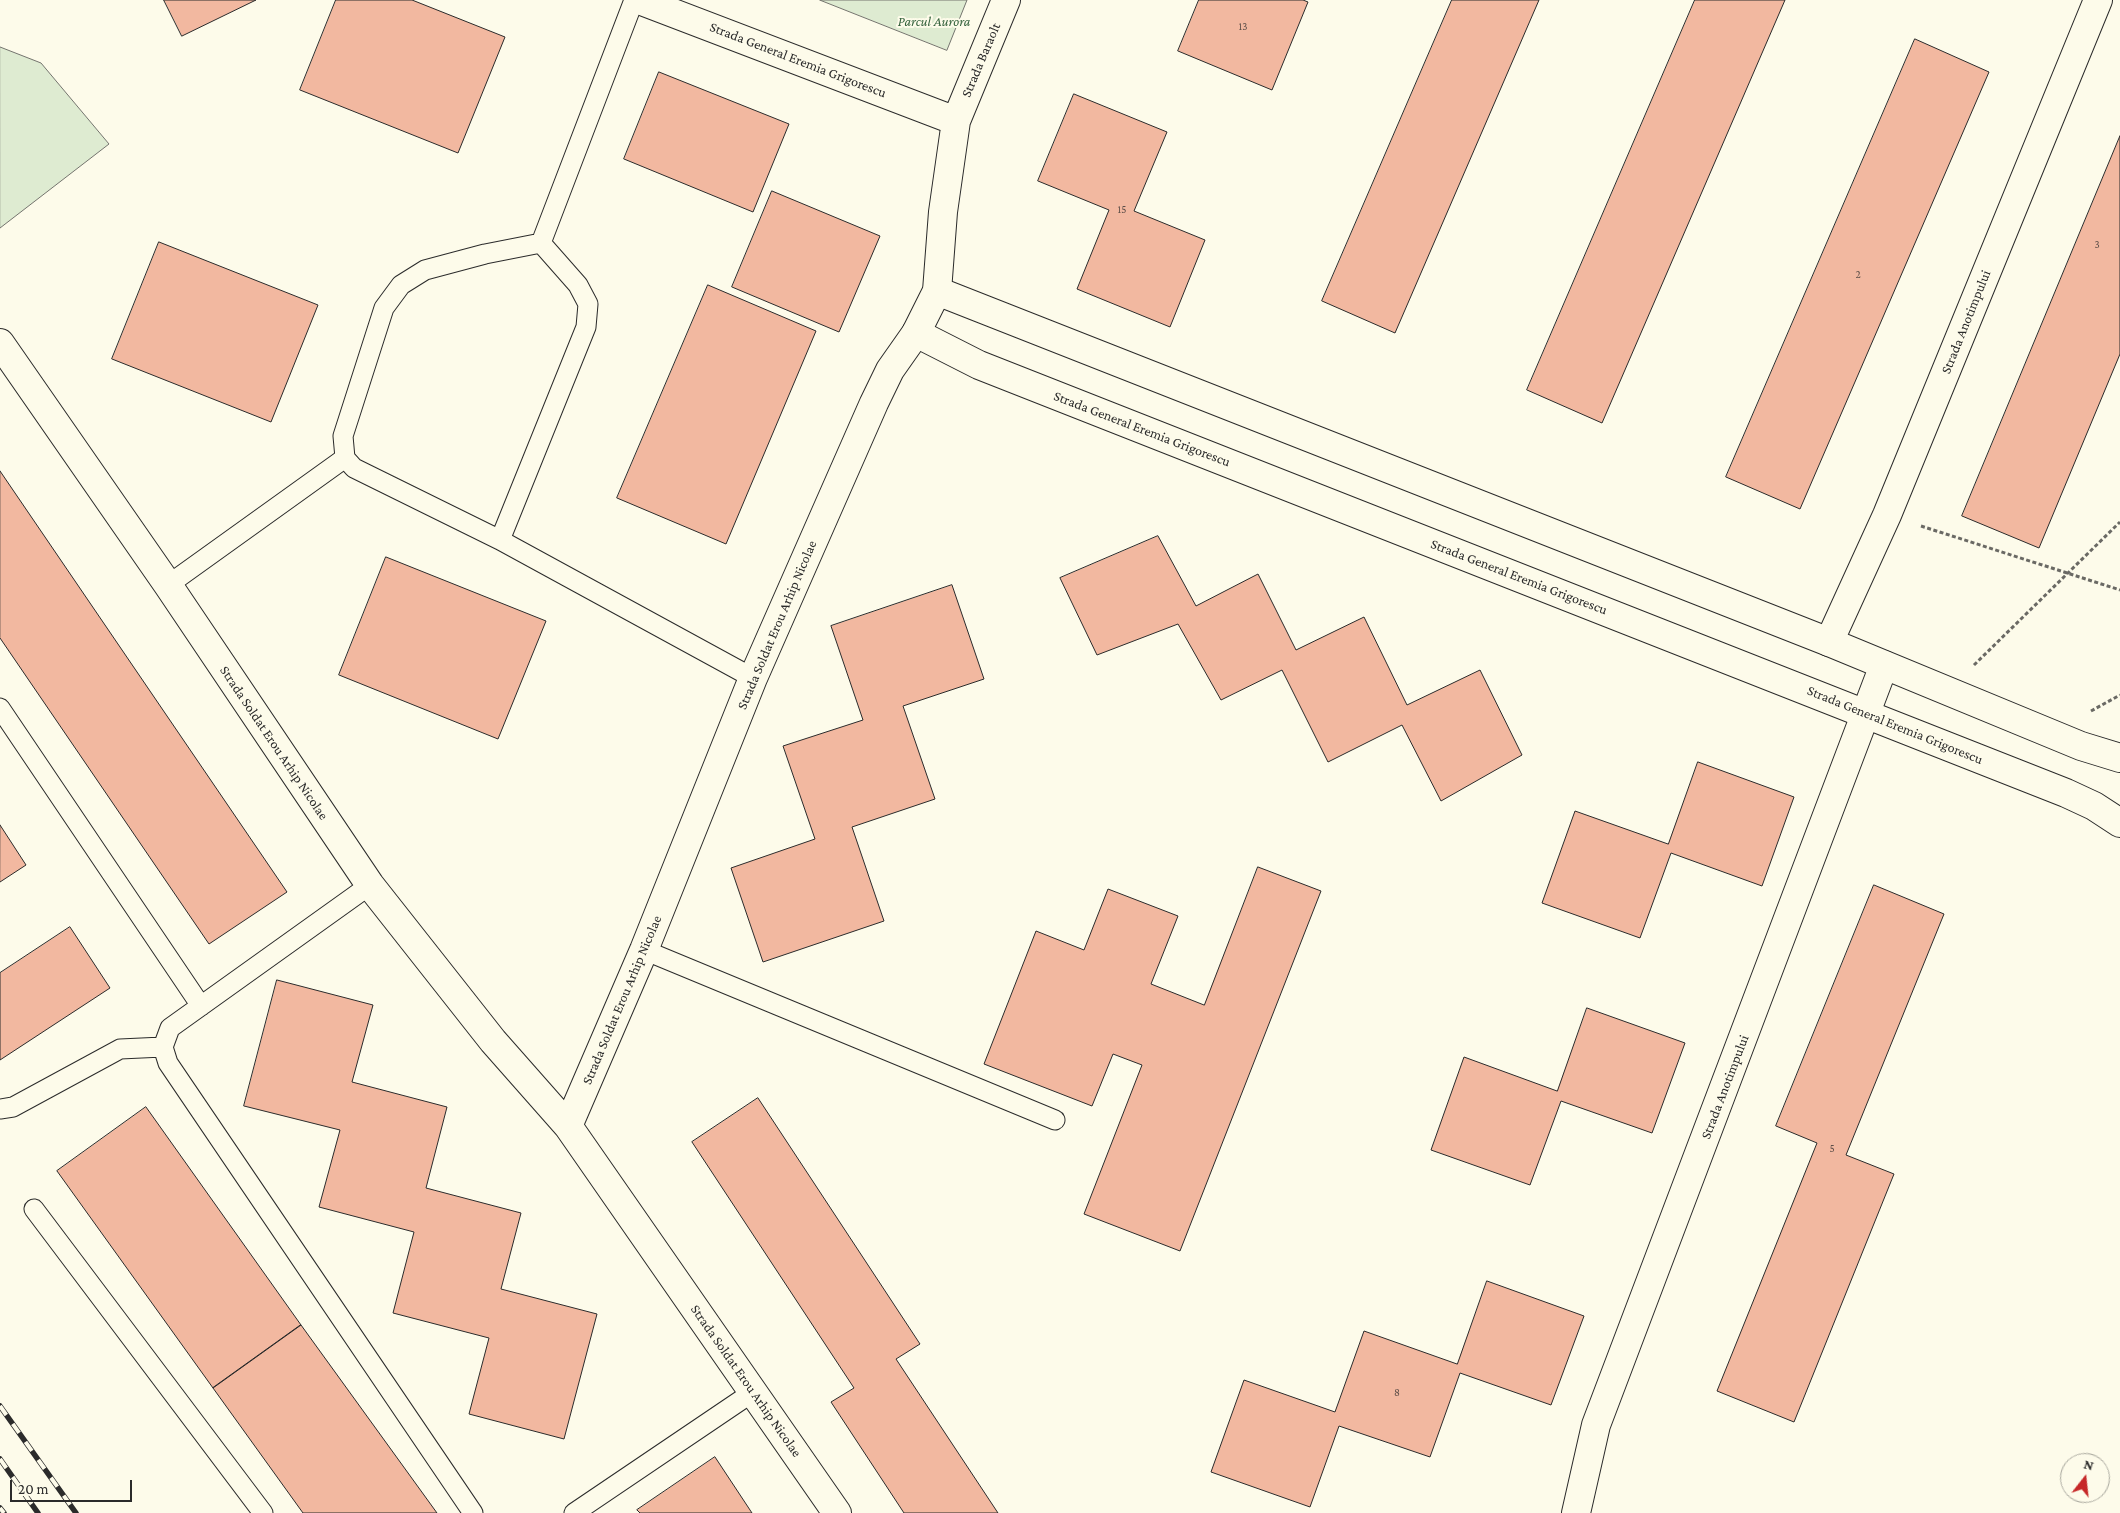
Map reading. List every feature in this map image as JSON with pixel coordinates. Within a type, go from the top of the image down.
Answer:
[{"type":"street","name":"Strada General Eremia Grigorescu","points":[[639,0],[956,121]]},
{"type":"street","name":"Strada Baraolt","points":[[956,121],[1006,0]]},
{"type":"street","name":"Strada Anotimpului","points":[[1829,642],[1887,515],[2098,0]]},
{"type":"street","name":"Strada Soldat Erou Arhip Nicolae","points":[[568,1126],[644,950],[753,678],[874,402],[890,370],[916,333],[937,291],[943,212],[956,121]]},
{"type":"street","points":[[937,291],[1829,642],[2081,746],[2120,758]]},
{"type":"street","name":"Strada General Eremia Grigorescu","points":[[916,333],[979,365],[2066,793],[2094,806],[2120,823]]},
{"type":"street","name":"Strada Soldat Erou Arhip Nicolae","points":[[0,343],[168,585],[370,885],[494,1041],[568,1126],[837,1513]]},
{"type":"street","name":"Strada Anotimpului","points":[[1576,1513],[1596,1425],[1884,665]]},
{"type":"lane","points":[[541,244],[634,0]]},
{"type":"lane","points":[[541,244],[485,254],[426,270],[401,284],[384,308],[343,436],[345,458],[354,468],[500,540],[753,678]]},
{"type":"lane","points":[[500,540],[586,327],[588,304],[578,285],[541,244]]},
{"type":"lane","points":[[168,585],[345,458]]},
{"type":"lane","points":[[0,708],[201,1006]]},
{"type":"lane","points":[[370,885],[170,1028],[163,1047],[168,1063],[473,1513]]},
{"type":"lane","points":[[644,950],[1055,1120]]},
{"type":"lane","points":[[0,1109],[13,1107],[120,1049],[163,1047]]},
{"type":"lane","points":[[34,1209],[263,1513]]},
{"type":"lane","points":[[576,1513],[753,1392]]},
{"type":"path","points":[[1887,515],[2120,590]]},
{"type":"path","points":[[1973,665],[2069,574],[2120,522]]},
{"type":"green space","name":"Parcul Aurora","points":[[820,0],[967,0],[947,50]]},
{"type":"green space","points":[[0,47],[41,63],[109,144],[0,228]]},
{"type":"building","points":[[164,0],[256,0],[182,36]]},
{"type":"building","points":[[336,0],[412,0],[505,37],[458,153],[300,90]]},
{"type":"building","points":[[1199,0],[1303,0],[1308,2],[1272,90],[1178,51]]},
{"type":"building","points":[[1452,0],[1539,0],[1395,333],[1322,301]]},
{"type":"building","points":[[1695,0],[1785,0],[1602,423],[1527,390]]},
{"type":"building","points":[[1915,39],[1989,72],[1800,509],[1726,477]]},
{"type":"building","points":[[659,72],[789,124],[753,212],[624,159]]},
{"type":"building","points":[[1074,94],[1167,132],[1134,211],[1205,240],[1170,327],[1077,289],[1109,210],[1038,181]]},
{"type":"building","points":[[2120,136],[2120,354],[2039,548],[1962,516]]},
{"type":"building","points":[[772,191],[880,236],[839,332],[732,287]]},
{"type":"building","points":[[159,242],[318,305],[271,422],[112,359]]},
{"type":"building","points":[[708,285],[816,331],[726,544],[617,498]]},
{"type":"building","points":[[0,471],[287,892],[209,944],[0,638]]},
{"type":"building","points":[[1158,536],[1196,606],[1258,574],[1296,650],[1364,617],[1407,705],[1480,670],[1522,755],[1441,801],[1402,725],[1328,762],[1282,670],[1221,700],[1178,624],[1097,655],[1060,578]]},
{"type":"building","points":[[386,557],[546,621],[498,739],[339,675]]},
{"type":"building","points":[[952,585],[984,679],[903,706],[935,799],[852,827],[884,921],[763,962],[731,868],[815,839],[783,746],[863,720],[831,626]]},
{"type":"building","points":[[1698,762],[1794,797],[1762,886],[1671,853],[1640,938],[1542,903],[1575,811],[1668,844]]},
{"type":"building","points":[[0,825],[26,865],[0,882]]},
{"type":"building","points":[[1258,867],[1321,891],[1180,1251],[1084,1214],[1142,1065],[1113,1054],[1092,1106],[984,1064],[1036,931],[1084,950],[1108,889],[1178,916],[1151,984],[1204,1005]]},
{"type":"building","points":[[1874,885],[1944,914],[1846,1155],[1894,1174],[1794,1422],[1717,1391],[1817,1143],[1776,1126]]},
{"type":"building","points":[[70,927],[110,988],[0,1060],[0,973]]},
{"type":"building","points":[[277,980],[373,1005],[352,1082],[447,1107],[426,1188],[521,1213],[501,1289],[597,1314],[564,1439],[469,1414],[489,1338],[393,1313],[414,1232],[319,1207],[340,1130],[244,1106]]},
{"type":"building","points":[[1587,1008],[1685,1043],[1652,1133],[1561,1101],[1530,1185],[1431,1150],[1464,1057],[1557,1091]]},
{"type":"building","points":[[758,1098],[920,1344],[896,1359],[998,1513],[904,1513],[831,1402],[854,1388],[692,1142]]},
{"type":"building","points":[[146,1107],[301,1325],[213,1388],[57,1171]]},
{"type":"building","points":[[1487,1281],[1584,1316],[1551,1405],[1460,1373],[1430,1457],[1339,1426],[1310,1507],[1211,1472],[1244,1380],[1335,1412],[1364,1331],[1457,1364]]},
{"type":"building","points":[[301,1325],[437,1513],[303,1513],[213,1388]]},
{"type":"building","points":[[715,1457],[752,1513],[640,1513],[637,1510]]},
{"type":"railway","points":[[0,1406],[76,1513]]},
{"type":"railway","points":[[0,1459],[38,1513]]},
{"type":"railway","points":[[0,1508],[4,1513]]}]
